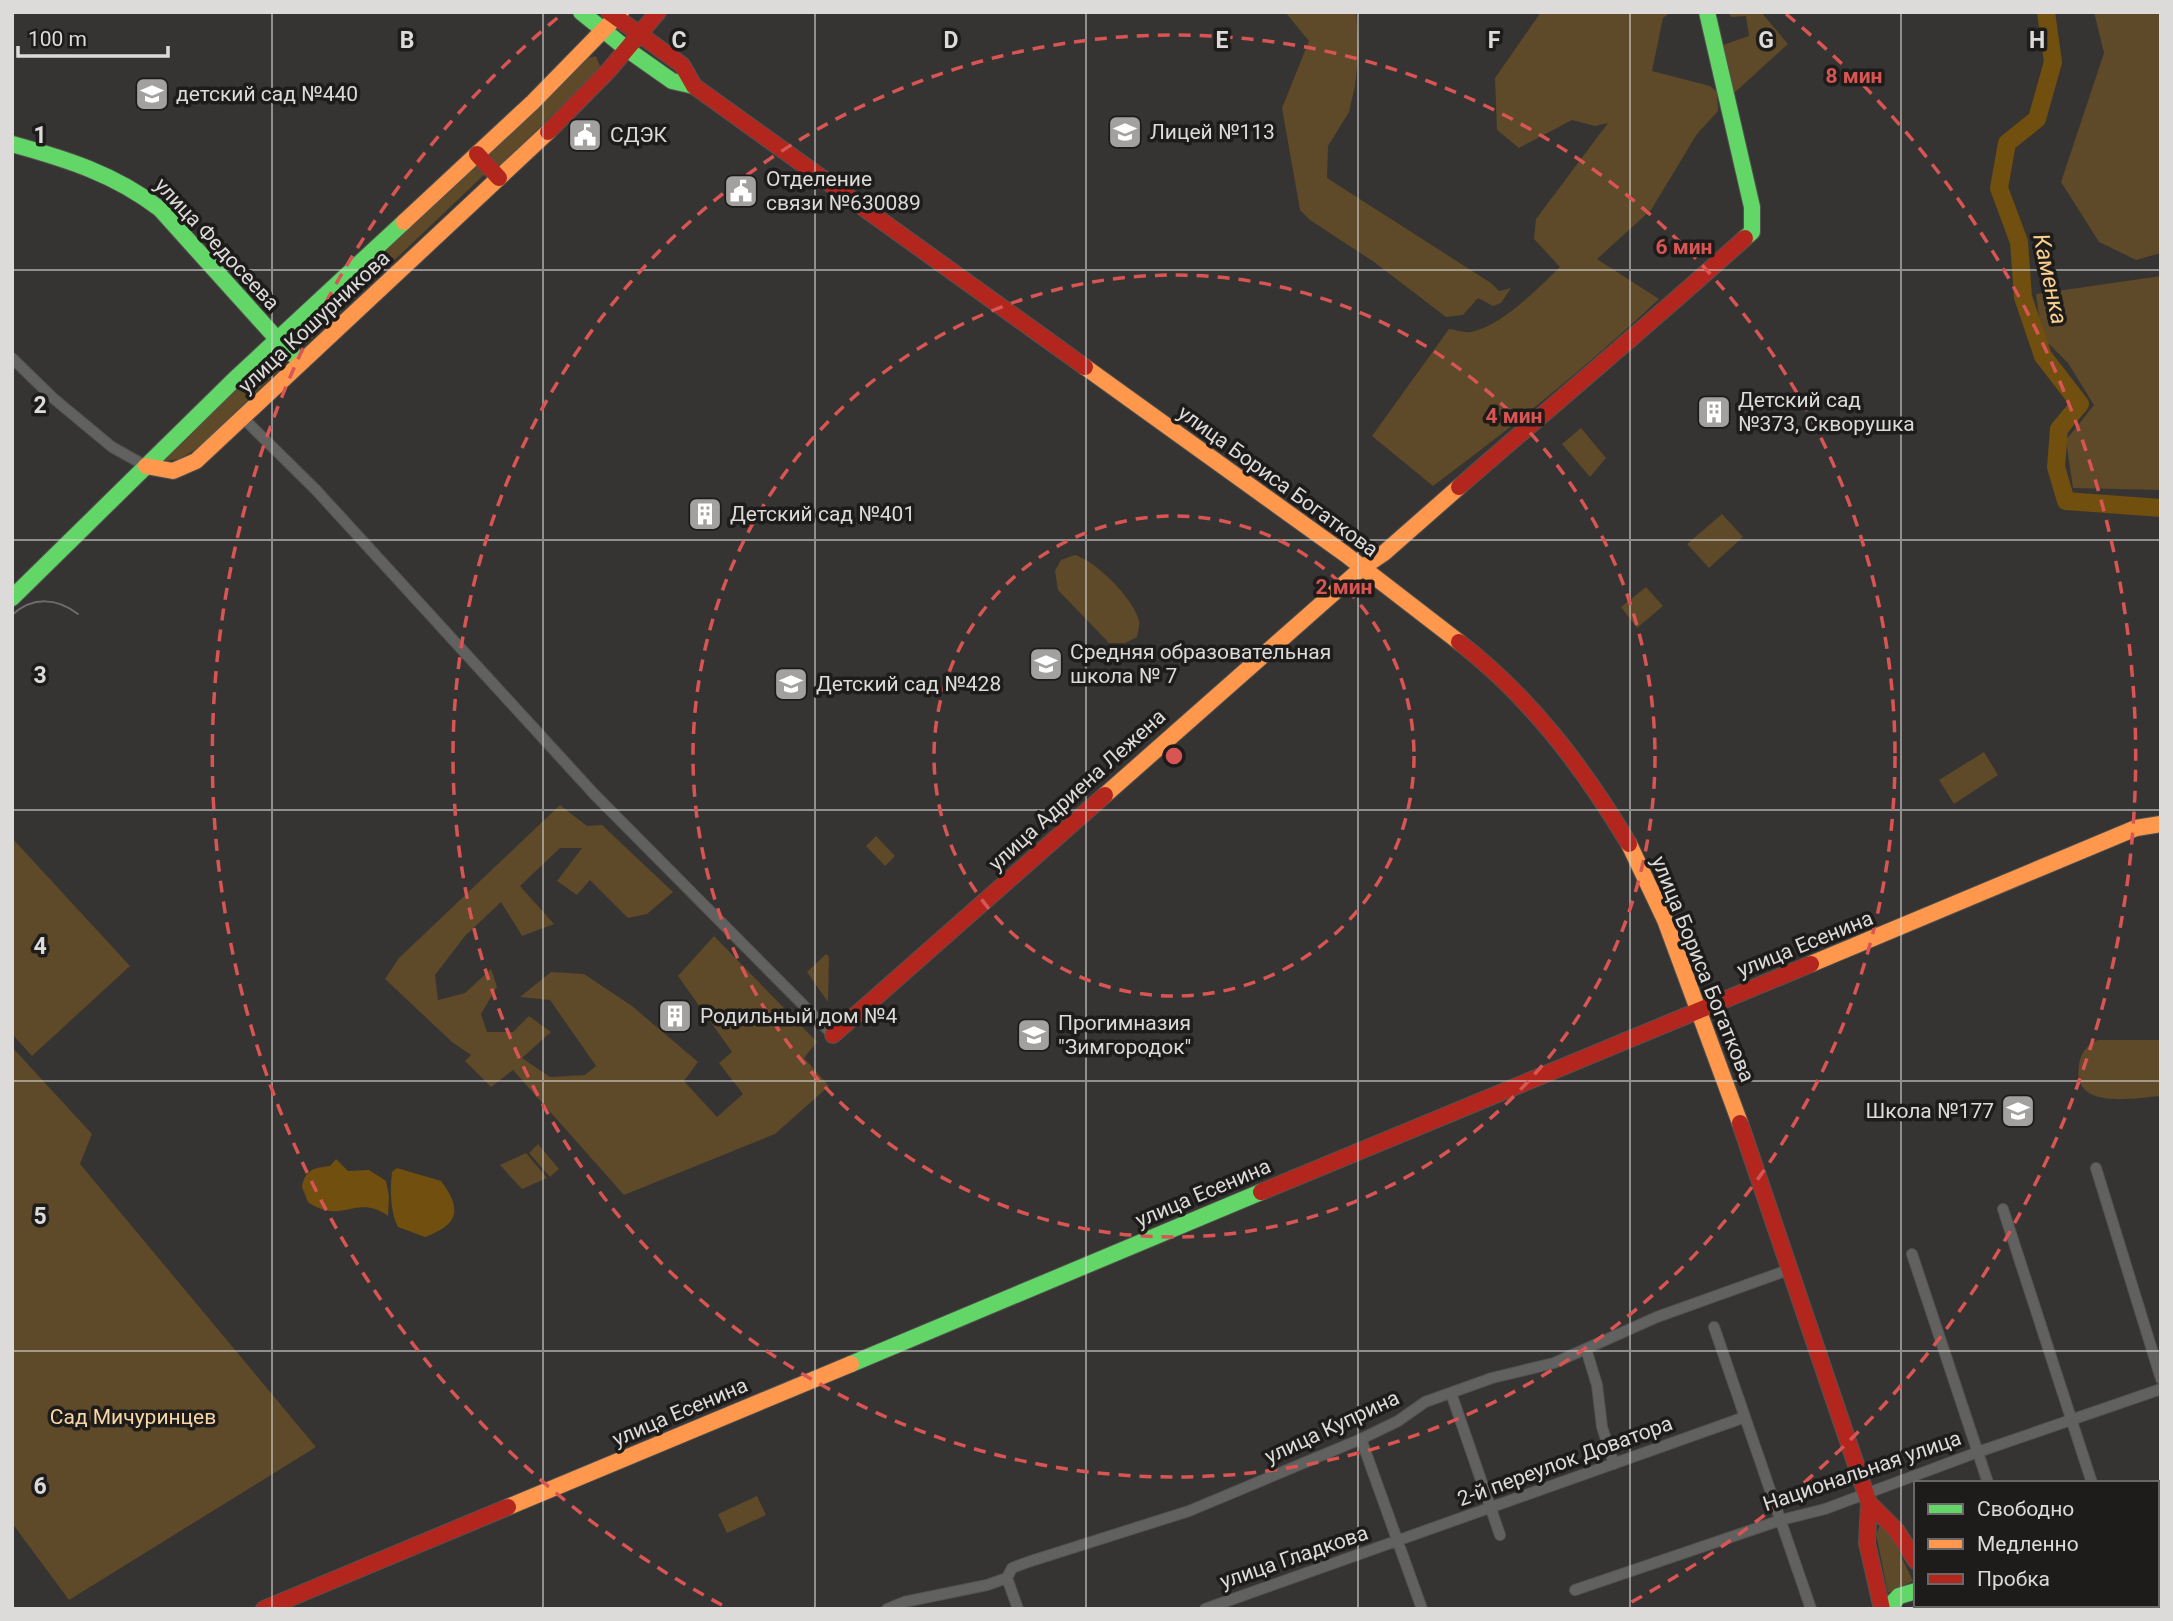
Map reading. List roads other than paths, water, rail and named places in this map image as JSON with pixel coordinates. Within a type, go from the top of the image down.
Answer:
[{"type":"main road","name":"улица Бориса Богаткова","points":[[581,12],[672,81],[694,86],[1362,568],[1484,662],[1524,700],[1565,747],[1602,799],[1635,854],[1665,920],[1700,1009],[1867,1498],[1867,1543],[1884,1609],[1898,1597],[1914,1591]]},
{"type":"main road","name":"улица Кошурникова","points":[[146,466],[173,471],[196,461],[560,122],[608,74],[658,12]]},
{"type":"main road","name":"улица Адриена Лежена","points":[[833,1035],[1362,568],[1384,554],[1579,382],[1644,330],[1752,232],[1755,223],[1752,205],[1727,108],[1707,12]]},
{"type":"main road","name":"улица Бориса Богаткова","points":[[615,14],[640,36],[682,65],[694,86]]},
{"type":"main road","name":"улица Кошурникова","points":[[12,598],[278,340],[533,102],[603,30],[615,14]]},
{"type":"main road","name":"улица Федосеева","points":[[12,144],[105,172],[139,191],[160,209],[301,362]]},
{"type":"main road","points":[[477,154],[499,178]]},
{"type":"main road","name":"улица Есенина","points":[[264,1609],[1700,1009],[1978,897],[2136,828],[2161,824]]},
{"type":"main road","name":"улица Бориса Богаткова","points":[[1867,1498],[1902,1536],[1914,1557]]},
{"type":"street","points":[[12,358],[53,398],[112,447],[146,466]]},
{"type":"street","points":[[243,418],[316,491],[594,795],[833,1035]]},
{"type":"street","points":[[2096,1168],[2161,1379]]},
{"type":"street","points":[[2003,1209],[2091,1481]]},
{"type":"street","points":[[1912,1254],[1987,1481]]},
{"type":"street","name":"улица Куприна","points":[[887,1609],[904,1602],[987,1585],[1007,1578],[1012,1568],[1028,1562],[1189,1511],[1361,1439],[1425,1402],[1492,1378],[1554,1363],[1657,1317],[1791,1269]]},
{"type":"street","points":[[1714,1327],[1811,1609]]},
{"type":"street","points":[[1586,1349],[1597,1385],[1602,1427],[1614,1464]]},
{"type":"street","name":"Национальная улица","points":[[1576,1590],[1781,1520],[1867,1498],[1978,1452],[2161,1389]]},
{"type":"street","points":[[1451,1393],[1500,1535]]},
{"type":"street","name":"2-й переулок Доватора","points":[[1397,1541],[1745,1418]]},
{"type":"street","points":[[1361,1439],[1422,1609]]},
{"type":"street","name":"улица Гладкова","points":[[1205,1609],[1397,1541]]},
{"type":"street","points":[[1007,1578],[1018,1609]]},
{"type":"waterway","name":"Каменка","points":[[2046,12],[2053,62],[2037,119],[2007,143],[1999,188],[2019,242],[2023,297],[2043,356],[2080,404],[2059,429],[2056,467],[2066,501],[2161,508]]},
{"type":"tram line","points":[[12,615],[28,605],[45,601],[62,605],[78,614]]},
{"type":"place","name":"детский сад №440","points":[[152,94]]},
{"type":"place","name":"Лицей №113","points":[[1125,132]]},
{"type":"place","name":"СДЭК","points":[[585,135]]},
{"type":"place","name":"Отделение связи №630089","points":[[741,191]]},
{"type":"place","name":"Детский сад №373, Скворушка","points":[[1714,412]]},
{"type":"place","name":"Детский сад №401","points":[[705,514]]},
{"type":"place","name":"Средняя образовательная школа № 7","points":[[1046,664]]},
{"type":"place","name":"Детский сад №428","points":[[791,684]]},
{"type":"place","name":"Родильный дом №4","points":[[675,1016]]},
{"type":"place","name":"Прогимназия \"Зимгородок\"","points":[[1034,1035]]},
{"type":"place","name":"Школа №177","points":[[2018,1111]]},
{"type":"park label","name":"Сад Мичуринцев","points":[[133,1417]]}]
